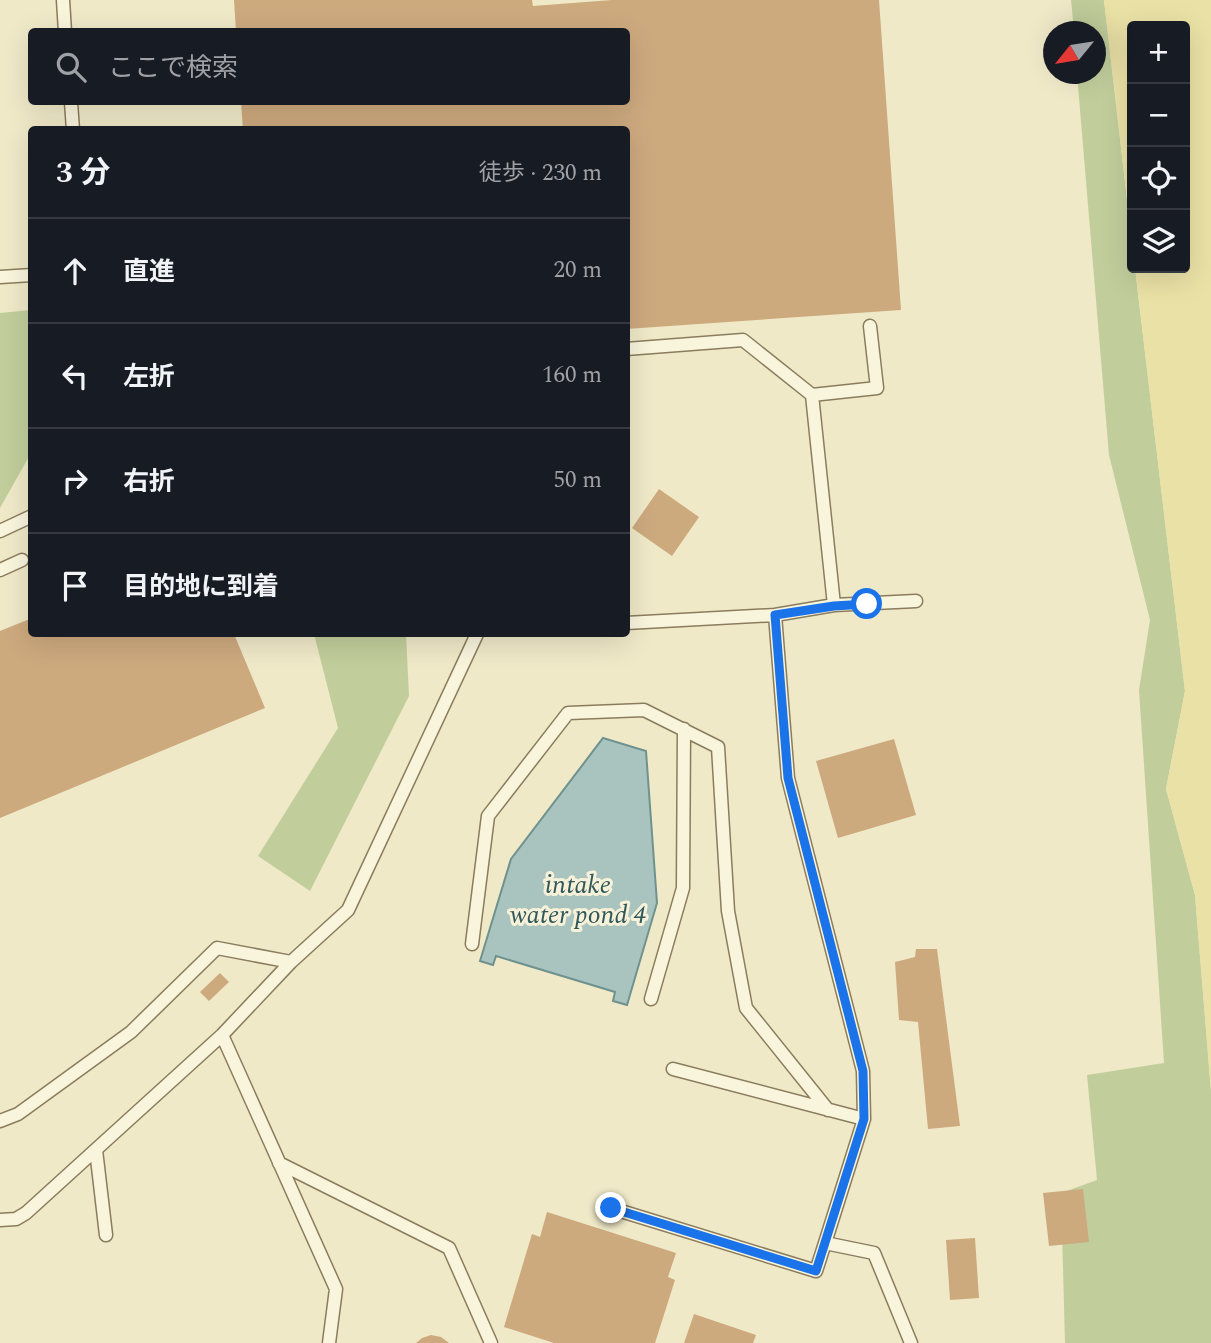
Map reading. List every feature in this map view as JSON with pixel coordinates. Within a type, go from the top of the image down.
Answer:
[{"type":"lane","points":[[63,0],[65,28]]},
{"type":"lane","points":[[71,105],[74,126]]},
{"type":"lane","points":[[0,277],[28,275]]},
{"type":"lane","points":[[630,349],[743,340],[812,395],[877,388],[870,326]]},
{"type":"lane","points":[[812,395],[834,606]]},
{"type":"lane","points":[[0,531],[28,518]]},
{"type":"lane","points":[[0,570],[22,560]]},
{"type":"lane","points":[[630,623],[775,615],[834,606],[916,601]]},
{"type":"lane","points":[[611,1208],[816,1271],[864,1119],[863,1071],[788,778],[775,615]]},
{"type":"lane","points":[[0,1220],[16,1219],[26,1213],[222,1035],[291,962],[348,910],[476,637]]},
{"type":"lane","points":[[472,944],[488,816],[568,713],[644,710],[718,747],[728,911],[746,1008],[828,1110]]},
{"type":"lane","points":[[651,999],[683,888],[684,729]]},
{"type":"lane","points":[[0,1121],[18,1114],[131,1032],[217,948],[291,962]]},
{"type":"lane","points":[[222,1035],[335,1289],[329,1343]]},
{"type":"lane","points":[[673,1069],[864,1119]]},
{"type":"lane","points":[[96,1150],[106,1235]]},
{"type":"lane","points":[[279,1163],[449,1248],[491,1343]]},
{"type":"lane","points":[[825,1242],[874,1253],[911,1343]]},
{"type":"green space","points":[[1071,0],[1104,0],[1127,200],[1127,273],[1136,273],[1185,691],[1166,789],[1195,895],[1211,1091],[1211,1343],[1065,1343],[1061,1193],[1097,1180],[1087,1075],[1164,1063],[1139,690],[1150,620],[1109,455],[1078,84],[1106,84],[1106,21],[1073,21]]},
{"type":"green space","points":[[28,310],[28,458],[0,508],[0,313]]},
{"type":"green space","points":[[315,637],[406,637],[409,696],[310,891],[258,856],[338,728]]},
{"type":"sand","points":[[1104,0],[1211,0],[1211,1091],[1195,895],[1166,789],[1185,691],[1136,273],[1190,273],[1190,21],[1127,21],[1127,200]]},
{"type":"water","name":"intake water pond 4","points":[[603,738],[646,751],[657,903],[627,1005],[613,1001],[615,992],[496,956],[493,965],[480,961],[511,859]]},
{"type":"building","points":[[234,0],[532,0],[533,6],[612,0],[879,0],[901,310],[630,329],[630,126],[243,126],[241,105],[630,105],[630,28],[236,28]]},
{"type":"building","points":[[659,489],[699,517],[672,556],[632,528]]},
{"type":"building","points":[[28,620],[28,637],[235,637],[265,708],[0,818],[0,631]]},
{"type":"building","points":[[894,739],[916,815],[838,838],[816,761]]},
{"type":"building","points":[[916,949],[937,949],[960,1126],[928,1129],[918,1022],[899,1020],[895,962],[915,957]]},
{"type":"building","points":[[220,973],[229,982],[209,1001],[200,992]]},
{"type":"building","points":[[1083,1189],[1089,1242],[1049,1246],[1043,1193]]},
{"type":"building","points":[[547,1212],[676,1253],[668,1277],[675,1280],[655,1343],[554,1343],[504,1327],[532,1234],[540,1237]]},
{"type":"building","points":[[975,1238],[979,1298],[950,1300],[946,1240]]},
{"type":"building","points":[[694,1314],[756,1335],[753,1343],[684,1343]]},
{"type":"building","points":[[431,1335],[441,1337],[449,1343],[416,1343]]},
{"type":"route","points":[[611,1208],[816,1271],[864,1119],[863,1071],[788,778],[775,615],[867,604]]}]
